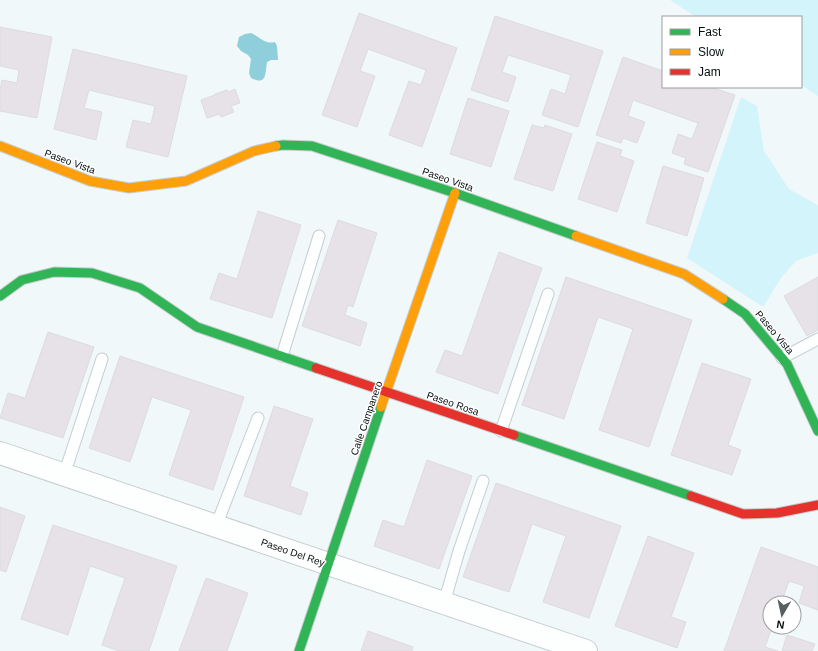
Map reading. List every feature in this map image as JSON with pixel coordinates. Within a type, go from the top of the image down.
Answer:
[{"type":"street","name":"Paseo Vista","points":[[0,146],[90,181],[129,188],[186,182],[254,151],[283,145],[312,146],[455,193],[684,274],[745,314],[787,364],[818,432]]},
{"type":"street","name":"Calle Campanero","points":[[299,651],[455,193]]},
{"type":"street","name":"Paseo Rosa","points":[[0,296],[22,280],[54,272],[92,273],[140,288],[198,327],[743,514],[777,513],[818,505]]},
{"type":"street","name":"Paseo Del Rey","points":[[0,453],[586,651]]},
{"type":"lane","points":[[282,356],[319,236]]},
{"type":"lane","points":[[501,431],[548,294]]},
{"type":"lane","points":[[782,358],[818,339]]},
{"type":"lane","points":[[64,475],[102,359]]},
{"type":"lane","points":[[216,526],[258,418]]},
{"type":"lane","points":[[444,603],[459,551],[483,481]]},
{"type":"shaded area","points":[[670,0],[818,0],[818,96],[802,86],[802,16],[694,16]]},
{"type":"shaded area","points":[[741,97],[757,106],[764,151],[789,189],[818,205],[818,253],[796,261],[781,278],[763,307],[687,258]]},
{"type":"water","points":[[251,33],[265,41],[271,43],[275,42],[277,46],[278,60],[271,60],[267,62],[264,78],[260,81],[251,78],[249,73],[251,59],[237,46],[239,37]]},
{"type":"building","points":[[359,13],[457,48],[422,147],[389,135],[409,81],[421,85],[426,70],[368,49],[360,71],[375,76],[357,127],[322,115]]},
{"type":"building","points":[[495,16],[603,51],[578,127],[542,115],[551,89],[565,94],[571,75],[508,55],[502,72],[516,77],[508,102],[471,90]]},
{"type":"building","points":[[0,27],[52,37],[37,118],[0,111],[0,90],[2,80],[17,83],[19,70],[0,66]]},
{"type":"building","points":[[73,49],[187,76],[168,157],[126,147],[133,120],[151,124],[155,106],[89,90],[84,108],[102,112],[96,140],[54,129]]},
{"type":"building","points":[[623,57],[662,71],[662,88],[713,88],[735,95],[708,172],[684,164],[686,158],[672,153],[678,134],[692,139],[698,123],[633,100],[628,116],[645,122],[637,143],[623,138],[621,143],[596,135]]},
{"type":"building","points":[[235,89],[240,103],[231,106],[234,112],[221,117],[220,114],[207,118],[201,100],[227,90],[228,92]]},
{"type":"building","points":[[468,98],[509,111],[491,167],[450,154]]},
{"type":"building","points":[[532,125],[544,128],[545,125],[572,134],[553,191],[514,179]]},
{"type":"building","points":[[597,142],[622,150],[620,156],[634,161],[617,212],[578,199]]},
{"type":"building","points":[[663,166],[704,178],[687,236],[646,223]]},
{"type":"building","points":[[258,211],[301,225],[272,318],[210,299],[219,273],[237,279]]},
{"type":"building","points":[[338,220],[377,233],[353,307],[348,305],[345,315],[367,323],[360,346],[302,326]]},
{"type":"building","points":[[499,252],[542,268],[498,394],[436,372],[445,350],[462,356]]},
{"type":"building","points":[[566,277],[692,320],[649,447],[599,430],[633,329],[598,317],[564,419],[522,405]]},
{"type":"building","points":[[818,277],[818,330],[807,336],[784,296]]},
{"type":"building","points":[[48,332],[94,347],[63,438],[0,418],[8,393],[25,398]]},
{"type":"building","points":[[120,356],[244,397],[213,490],[169,475],[191,410],[152,397],[130,462],[89,448]]},
{"type":"building","points":[[702,363],[751,379],[728,445],[741,450],[732,475],[671,455]]},
{"type":"building","points":[[274,406],[313,419],[290,486],[308,493],[301,515],[244,496]]},
{"type":"building","points":[[427,460],[472,476],[439,569],[374,546],[383,520],[404,527]]},
{"type":"building","points":[[496,483],[621,526],[589,618],[543,602],[566,536],[532,524],[509,592],[463,577]]},
{"type":"building","points":[[0,507],[25,516],[6,572],[0,570]]},
{"type":"building","points":[[53,525],[177,566],[149,651],[119,651],[102,645],[125,578],[90,566],[68,635],[21,619]]},
{"type":"building","points":[[648,536],[694,553],[671,617],[686,622],[677,648],[615,626]]},
{"type":"building","points":[[761,547],[818,567],[818,610],[802,604],[801,595],[804,586],[789,581],[784,595],[762,595],[762,635],[769,635],[765,647],[778,651],[724,651]]},
{"type":"building","points":[[206,578],[248,593],[227,651],[179,651]]},
{"type":"building","points":[[368,631],[413,647],[412,651],[361,651]]},
{"type":"building","points":[[787,635],[815,644],[812,651],[782,651]]},
{"type":"traffic: fast","points":[[276,146],[312,146],[455,193],[576,236]]},
{"type":"traffic: fast","points":[[0,296],[22,280],[54,272],[92,273],[140,288],[197,327],[316,368]]},
{"type":"traffic: fast","points":[[723,299],[745,314],[787,364],[818,431]]},
{"type":"traffic: fast","points":[[299,651],[381,407]]},
{"type":"traffic: fast","points":[[514,435],[691,496]]},
{"type":"traffic: slow","points":[[0,146],[90,181],[129,188],[186,181],[254,151],[276,146]]},
{"type":"traffic: slow","points":[[381,407],[455,193]]},
{"type":"traffic: slow","points":[[576,236],[684,274],[723,299]]},
{"type":"traffic: jam","points":[[316,368],[514,435]]},
{"type":"traffic: jam","points":[[691,496],[743,514],[777,513],[818,505]]}]
